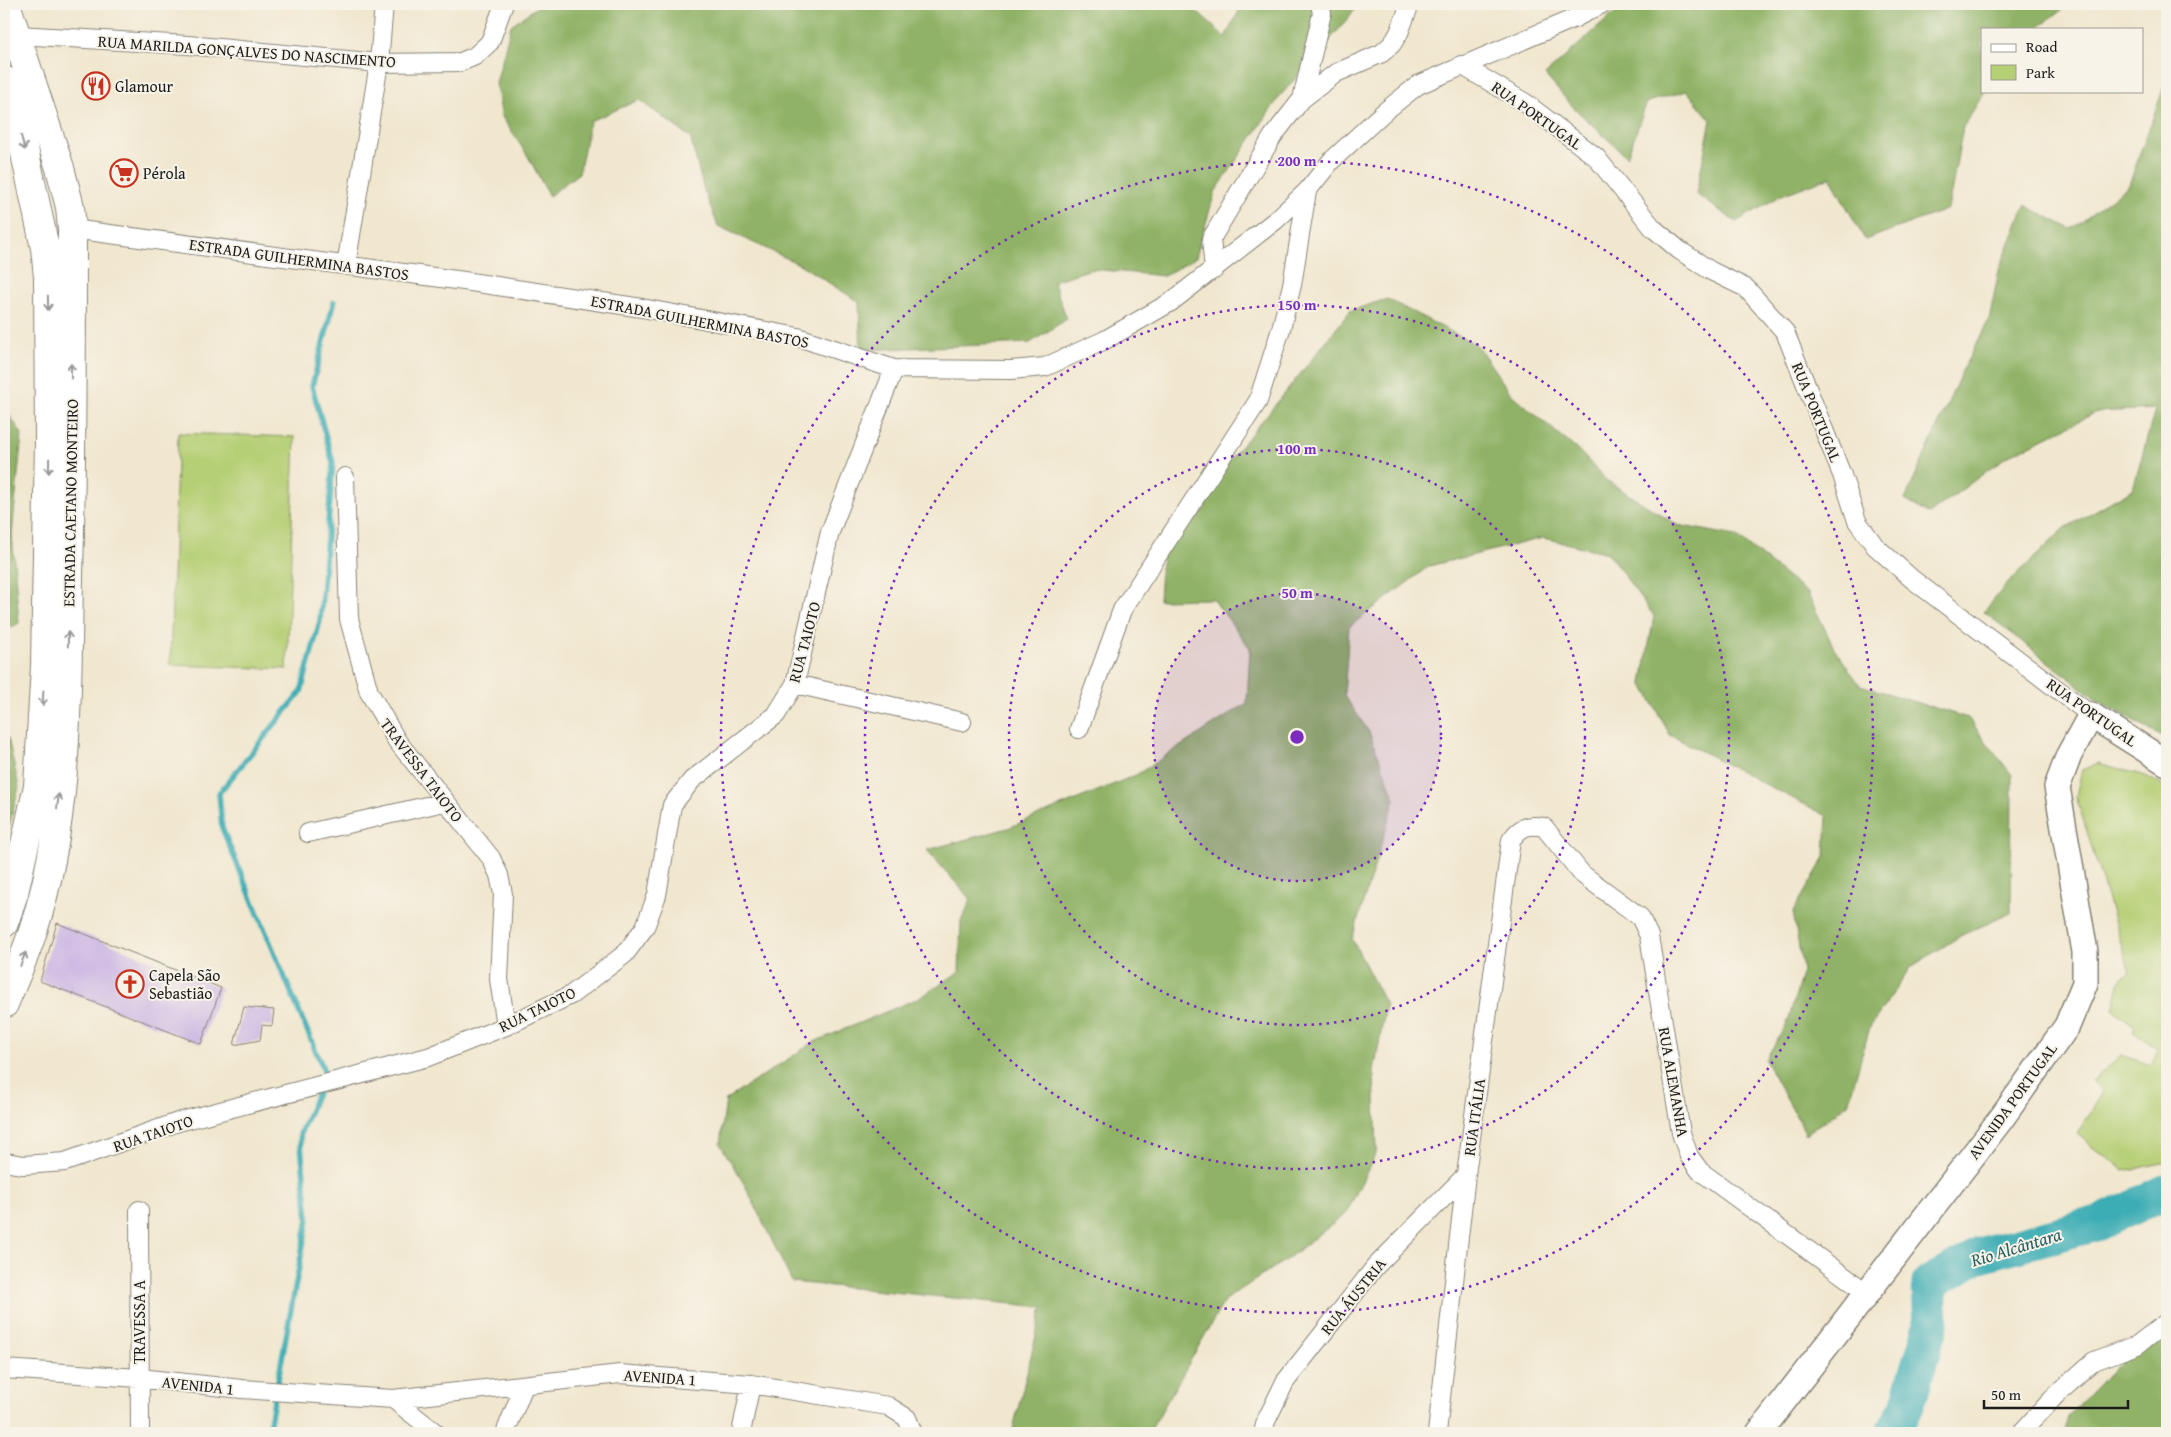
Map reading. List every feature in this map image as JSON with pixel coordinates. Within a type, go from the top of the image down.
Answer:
[{"type":"main road","name":"ESTRADA CAETANO MONTEIRO","points":[[4,1004],[34,930],[52,852],[63,762],[67,691],[70,524],[72,229],[70,206],[60,168],[18,35],[6,4]]},
{"type":"main road","name":"ESTRADA CAETANO MONTEIRO","points":[[4,80],[23,144],[45,248],[48,277],[49,440],[44,666],[38,786],[14,893],[4,923]]},
{"type":"street","points":[[346,266],[379,63],[384,4]]},
{"type":"street","name":"RUA MARILDA GONÇALVES DO NASCIMENTO","points":[[18,35],[188,45],[379,63],[461,62],[475,56],[490,42],[504,4]]},
{"type":"street","points":[[1302,99],[1322,13],[1320,4]]},
{"type":"street","points":[[1214,270],[1211,239],[1268,143],[1302,99],[1336,74],[1382,53],[1392,44],[1399,33],[1410,4]]},
{"type":"street","name":"ESTRADA GUILHERMINA BASTOS","points":[[72,229],[464,281],[642,308],[798,336],[894,369],[1011,370],[1045,367],[1105,340],[1171,302],[1214,270],[1276,220],[1307,190],[1331,161],[1384,112],[1418,85],[1461,65],[1575,18],[1602,4]]},
{"type":"street","name":"RUA PORTUGAL","points":[[1461,65],[1524,102],[1596,157],[1653,228],[1679,250],[1711,271],[1746,288],[1785,332],[1842,475],[1857,521],[1875,546],[1912,579],[2091,715],[2167,763]]},
{"type":"street","points":[[1079,729],[1122,610],[1258,402],[1281,329],[1292,284],[1307,190]]},
{"type":"street","name":"RUA TAIOTO","points":[[4,1162],[23,1165],[65,1162],[178,1122],[301,1092],[428,1057],[506,1026],[571,995],[626,954],[644,927],[656,895],[672,805],[692,780],[776,715],[795,684],[830,532],[894,369]]},
{"type":"street","name":"TRAVESSA TAIOTO","points":[[345,477],[349,620],[369,692],[397,741],[444,802],[491,858],[499,876],[503,894],[499,979],[506,1026]]},
{"type":"street","points":[[795,684],[962,722]]},
{"type":"street","name":"AVENIDA PORTUGAL","points":[[1759,1433],[2001,1119],[2067,1026],[2084,983],[2085,952],[2058,787],[2069,755],[2091,715]]},
{"type":"street","points":[[308,833],[444,802]]},
{"type":"street","name":"RUA ITÁLIA","points":[[1437,1433],[1466,1175],[1512,840],[1520,828],[1530,825],[1544,827]]},
{"type":"street","name":"RUA ALEMANHA","points":[[1544,827],[1582,874],[1640,917],[1649,936],[1681,1133],[1689,1156],[1700,1172],[1867,1293]]},
{"type":"street","name":"RUA ÁUSTRIA","points":[[1263,1433],[1266,1421],[1284,1382],[1369,1274],[1421,1218],[1466,1175]]},
{"type":"street","name":"TRAVESSA A","points":[[139,1210],[140,1433]]},
{"type":"street","points":[[2021,1433],[2056,1396],[2094,1361],[2137,1345],[2167,1322]]},
{"type":"street","name":"AVENIDA 1","points":[[4,1368],[139,1378],[242,1389],[393,1399],[620,1374],[752,1384],[888,1406],[906,1418],[913,1433]]},
{"type":"street","points":[[741,1433],[752,1384]]},
{"type":"street","points":[[505,1433],[524,1386]]},
{"type":"street","points":[[393,1399],[436,1433]]},
{"type":"green space","points":[[541,4],[1188,4],[1225,37],[1243,4],[1358,4],[1347,20],[1280,96],[1215,192],[1196,257],[1164,276],[1092,269],[1053,281],[1067,319],[1030,343],[861,350],[859,302],[801,265],[718,226],[704,190],[690,137],[639,100],[590,121],[579,173],[549,196],[529,158],[502,117],[496,84],[511,25]]},
{"type":"green space","points":[[1624,4],[2070,4],[2037,28],[1981,28],[1981,92],[1984,92],[1963,127],[1948,209],[1865,240],[1830,177],[1782,195],[1736,222],[1696,194],[1711,120],[1687,91],[1647,102],[1627,157],[1573,107],[1545,75]]},
{"type":"green space","points":[[2167,78],[2167,739],[2100,702],[1984,612],[2005,586],[2065,528],[2133,489],[2155,409],[2097,412],[2006,457],[1929,514],[1905,500],[1962,371],[1989,320],[1999,270],[2025,205],[2071,229],[2129,185]]},
{"type":"green space","points":[[1387,299],[1477,345],[1511,394],[1582,454],[1606,480],[1677,525],[1736,536],[1808,594],[1834,648],[1860,685],[1968,718],[2012,775],[2011,913],[1962,935],[1911,967],[1870,1027],[1848,1104],[1806,1134],[1765,1060],[1787,1024],[1803,971],[1793,912],[1825,857],[1827,816],[1670,735],[1642,683],[1654,616],[1608,553],[1543,538],[1429,566],[1349,627],[1344,695],[1369,732],[1395,799],[1352,939],[1386,1005],[1374,1071],[1377,1151],[1346,1214],[1287,1259],[1225,1300],[1149,1433],[1012,1433],[1043,1307],[792,1282],[746,1187],[720,1144],[726,1100],[814,1042],[921,997],[959,972],[961,921],[971,900],[927,850],[1008,828],[1136,775],[1247,703],[1250,648],[1213,599],[1159,600],[1162,554],[1227,463],[1350,311]]},
{"type":"green space","points":[[7,412],[22,434],[12,534],[19,623],[4,632],[4,413]]},
{"type":"green space","points":[[178,433],[295,437],[287,669],[170,665]]},
{"type":"green space","points":[[4,736],[8,738],[19,787],[7,835],[4,838]]},
{"type":"green space","points":[[2098,763],[2146,776],[2167,788],[2167,1162],[2124,1171],[2077,1134],[2103,1092],[2092,1081],[2121,1055],[2151,1065],[2158,1049],[2133,1032],[2135,1026],[2113,1010],[2120,980],[2130,972],[2076,796],[2082,770]]},
{"type":"green space","points":[[2167,1323],[2167,1433],[2064,1433],[2068,1416],[2120,1363]]},
{"type":"building","name":"Capela São Sebastião","points":[[57,923],[221,988],[201,1044],[40,981]]},
{"type":"building","points":[[244,1007],[274,1010],[272,1026],[262,1025],[260,1040],[234,1045]]},
{"type":"waterway","points":[[322,1080],[325,1073],[222,828],[219,793],[301,692],[320,621],[333,463],[312,386],[334,302]]},
{"type":"waterway","points":[[268,1433],[308,1219],[300,1134],[319,1089]]},
{"type":"waterway","name":"Rio Alcântara","points":[[1893,1433],[1907,1406],[1931,1326],[1929,1283],[1980,1255],[2099,1223],[2167,1191]]},
{"type":"place","name":"Glamour","points":[[96,86]]},
{"type":"place","name":"Pérola","points":[[124,173]]},
{"type":"place","name":"Capela São Sebastião","points":[[130,984]]}]
